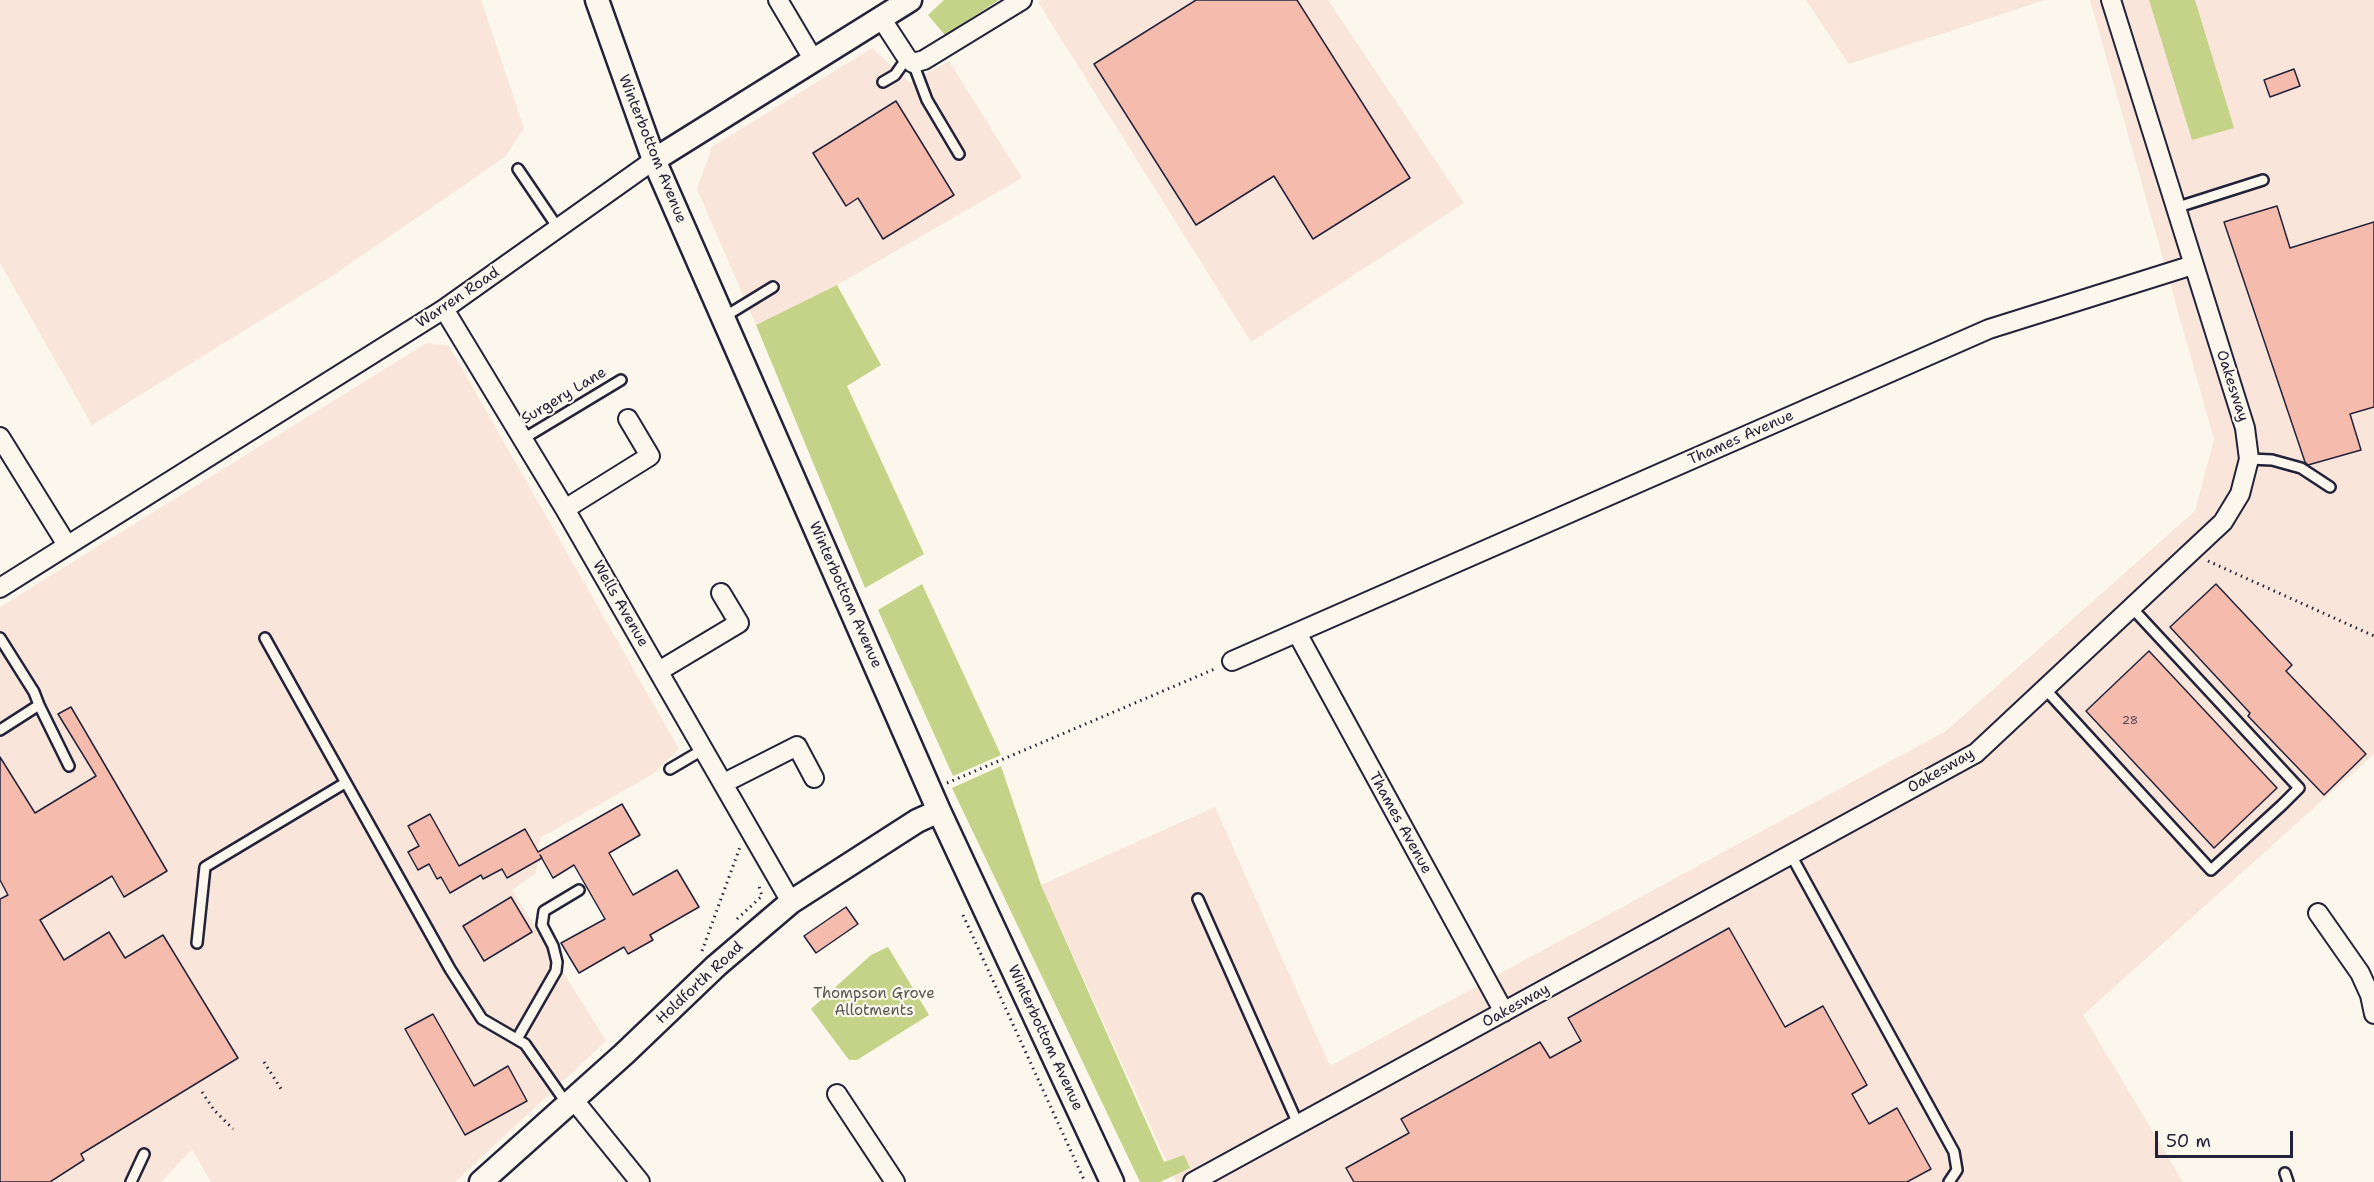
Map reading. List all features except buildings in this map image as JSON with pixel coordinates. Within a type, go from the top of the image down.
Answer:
[{"type":"street","name":"Winterbottom Avenue","points":[[597,0],[654,160],[939,811],[1112,1182]]},
{"type":"street","points":[[778,0],[813,59]]},
{"type":"street","name":"Warren Road","points":[[0,588],[444,309],[654,160],[910,0]]},
{"type":"street","points":[[881,18],[910,61],[924,60],[1022,0]]},
{"type":"street","name":"Oakesway","points":[[1193,1182],[1976,753],[2046,690],[2223,522],[2240,494],[2249,459],[2246,428],[2111,0]]},
{"type":"street","name":"Thames Avenue","points":[[1232,662],[1989,329],[2193,265]]},
{"type":"street","name":"Wells Avenue","points":[[444,309],[565,509],[791,902]]},
{"type":"street","points":[[565,509],[650,456],[628,419]]},
{"type":"street","points":[[0,437],[67,546]]},
{"type":"street","points":[[658,671],[739,623],[721,593]]},
{"type":"street","name":"Thames Avenue","points":[[1297,633],[1504,1012]]},
{"type":"street","points":[[724,783],[797,746],[814,778]]},
{"type":"street","name":"Holdforth Road","points":[[482,1182],[716,966],[791,902],[917,821],[939,811]]},
{"type":"street","points":[[2318,913],[2369,979],[2374,1014]]},
{"type":"street","points":[[837,1094],[895,1182]]},
{"type":"street","points":[[570,1101],[640,1182]]},
{"type":"lane","points":[[883,82],[895,75],[910,61],[927,100],[959,154]]},
{"type":"lane","points":[[518,169],[558,228]]},
{"type":"lane","points":[[2175,208],[2263,180]]},
{"type":"lane","points":[[724,317],[773,287]]},
{"type":"lane","name":"Surgery Lane","points":[[523,439],[621,380]]},
{"type":"lane","points":[[2249,459],[2272,460],[2301,468],[2330,487]]},
{"type":"lane","points":[[2046,690],[2211,870],[2282,805],[2299,788],[2132,608]]},
{"type":"lane","points":[[0,638],[34,692],[69,766]]},
{"type":"lane","points":[[265,638],[450,969],[482,1019],[525,1044],[570,1101]]},
{"type":"lane","points":[[0,730],[39,705]]},
{"type":"lane","points":[[670,769],[704,749]]},
{"type":"lane","points":[[197,943],[205,867],[345,783]]},
{"type":"lane","points":[[1791,855],[1954,1152],[1957,1170],[1949,1182]]},
{"type":"lane","points":[[518,1039],[556,971],[557,962],[553,946],[542,925],[544,911],[579,890]]},
{"type":"lane","points":[[1198,899],[1298,1125]]},
{"type":"lane","points":[[131,1182],[144,1154]]},
{"type":"path","points":[[2190,553],[2374,636]]},
{"type":"path","points":[[942,784],[1232,662]]},
{"type":"path","points":[[702,951],[740,845]]},
{"type":"path","points":[[958,904],[1085,1182]]},
{"type":"path","points":[[264,1062],[283,1092]]},
{"type":"path","points":[[202,1092],[220,1117],[233,1129]]},
{"type":"shaded area","points":[[0,0],[481,0],[524,128],[505,157],[332,276],[92,425],[0,263]]},
{"type":"shaded area","points":[[1042,0],[1328,0],[1464,203],[1251,342],[1038,2]]},
{"type":"shaded area","points":[[1806,0],[2045,0],[1849,64]]},
{"type":"shaded area","points":[[2090,0],[2374,0],[2374,754],[2083,1015],[2183,1182],[1176,1182],[1041,885],[1215,807],[1330,1066],[1946,731],[2195,511],[2214,439]]},
{"type":"shaded area","points":[[872,48],[910,83],[949,61],[1022,178],[837,285],[756,325],[697,189],[712,147]]},
{"type":"shaded area","points":[[427,343],[449,346],[679,749],[653,774],[540,838],[536,873],[512,890],[606,1041],[455,1182],[211,1182],[192,1149],[161,1182],[0,1182],[0,607]]},
{"type":"green space","points":[[944,0],[999,0],[945,35],[928,15]]},
{"type":"green space","points":[[2149,0],[2195,0],[2234,128],[2192,140]]},
{"type":"green space","points":[[837,285],[881,365],[847,386],[924,554],[865,588],[756,325]]},
{"type":"green space","points":[[922,584],[1001,755],[953,776],[878,610]]},
{"type":"green space","points":[[1001,766],[1041,885],[1164,1162],[1184,1155],[1190,1168],[1160,1182],[1140,1182],[952,788]]},
{"type":"green space","name":"Thompson Grove Allotments","points":[[888,947],[929,1015],[857,1060],[849,1060],[811,1009],[871,955]]}]
